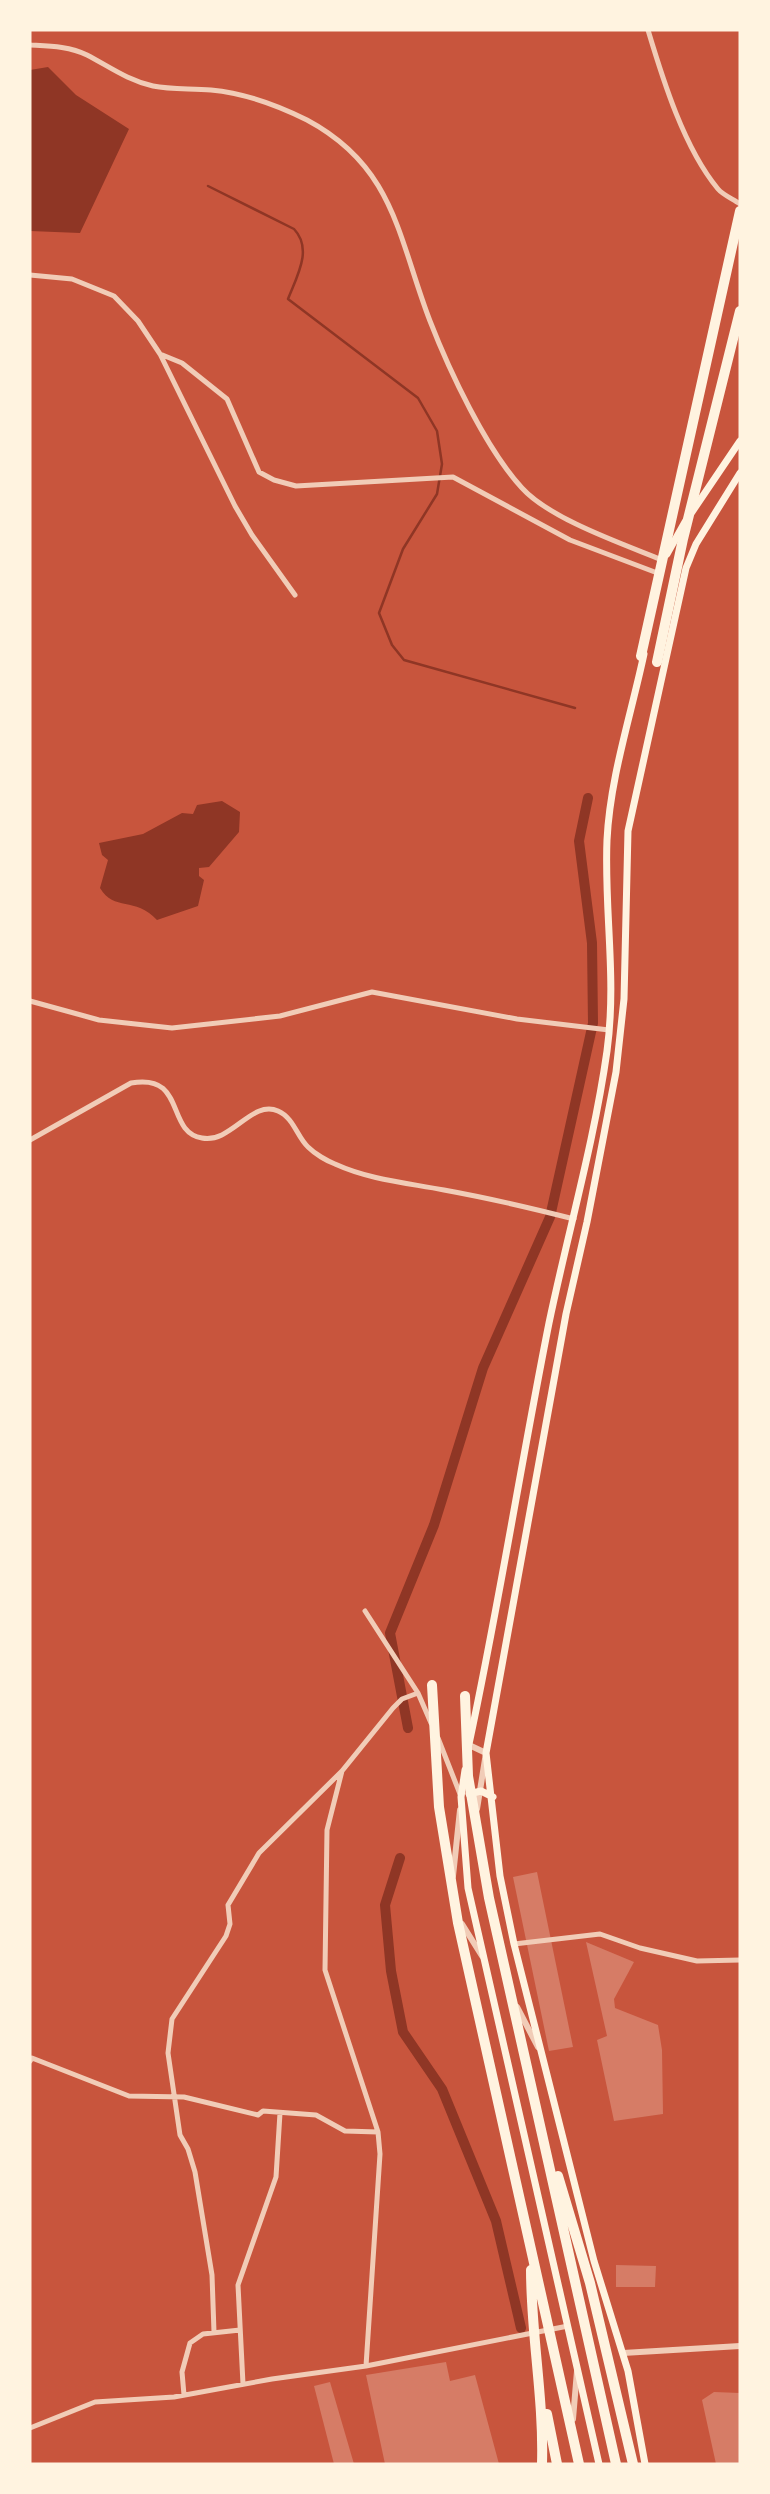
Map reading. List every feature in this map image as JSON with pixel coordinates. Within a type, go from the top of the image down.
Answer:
[{"type":"highway","points":[[641,656],[740,211]]},
{"type":"highway","points":[[657,662],[740,311]]},
{"type":"highway","points":[[432,1685],[437,1780],[447,1864],[580,2464]]},
{"type":"highway","points":[[465,1696],[464,1742],[476,1831],[617,2464]]},
{"type":"highway","points":[[535,2101],[590,2283],[633,2464]]},
{"type":"highway","points":[[531,2249],[531,2315],[557,2464]]},
{"type":"highway","points":[[539,2373],[542,2464]]},
{"type":"main road","points":[[599,2464],[483,1956],[467,1878],[461,1797],[529,1423],[595,1121],[609,1030],[613,984],[607,870],[609,817],[665,561],[678,532],[740,441]]},
{"type":"main road","points":[[645,2464],[623,2353],[598,2279],[514,1944],[500,1876],[494,1798],[486,1753],[566,1314],[616,1072],[624,999],[626,855],[634,797],[686,568],[696,544],[740,473]]},
{"type":"main road","points":[[461,1797],[481,1791],[494,1798]]},
{"type":"street","points":[[648,30],[663,77],[694,149],[719,190],[740,204]]},
{"type":"street","points":[[30,45],[60,46],[85,54],[130,81],[160,88],[214,90],[277,106],[309,121],[344,145],[374,176],[398,221],[431,324],[495,451],[523,489],[573,523],[665,561]]},
{"type":"street","points":[[30,275],[72,279],[114,296],[138,321],[160,354],[251,535],[296,595]]},
{"type":"street","points":[[160,354],[182,363],[227,400],[259,472],[274,480],[296,486],[373,479],[453,477],[570,540],[662,574]]},
{"type":"street","points":[[30,1001],[99,1020],[172,1028],[280,1016],[372,992],[517,1019],[609,1030]]},
{"type":"street","points":[[30,1140],[131,1083],[146,1080],[160,1084],[169,1094],[188,1132],[197,1137],[206,1139],[225,1135],[260,1110],[278,1110],[292,1122],[307,1146],[334,1164],[379,1179],[489,1198],[574,1219]]},
{"type":"street","points":[[365,1612],[418,1693],[461,1797],[453,1889],[461,1922],[483,1956]]},
{"type":"street","points":[[214,2332],[212,2275],[195,2172],[188,2149],[180,2135],[169,2053],[172,2019],[226,1936],[230,1924],[229,1905],[259,1853],[342,1771],[393,1708],[402,1699],[418,1693]]},
{"type":"street","points":[[469,1745],[486,1753],[477,1807],[484,1873],[513,1996],[540,2050]]},
{"type":"street","points":[[342,1771],[327,1830],[325,1970],[378,2132],[380,2154],[366,2366]]},
{"type":"street","points":[[514,1944],[600,1934],[640,1948],[698,1961],[740,1960]]},
{"type":"street","points":[[30,2061],[32,2058],[129,2096],[175,2095],[258,2116],[263,2112],[316,2115],[345,2131],[378,2132]]},
{"type":"street","points":[[243,2384],[238,2285],[276,2177],[280,2113]]},
{"type":"street","points":[[30,2428],[95,2402],[184,2395],[366,2366],[568,2326]]},
{"type":"street","points":[[184,2395],[182,2372],[190,2343],[203,2334],[240,2330]]},
{"type":"street","points":[[623,2353],[740,2346]]},
{"type":"street","points":[[578,2369],[573,2399],[573,2431],[580,2464]]},
{"type":"shaded area","points":[[48,67],[76,95],[129,129],[80,233],[30,231],[30,70]]},
{"type":"shaded area","points":[[222,801],[240,812],[239,832],[209,867],[199,868],[199,876],[204,880],[198,906],[157,920],[141,908],[112,900],[100,888],[108,860],[102,855],[99,843],[143,834],[182,813],[193,814],[197,805]]},
{"type":"building","points":[[537,1872],[573,2047],[549,2051],[513,1877]]},
{"type":"building","points":[[586,1942],[634,1962],[614,1999],[615,2008],[658,2025],[662,2050],[663,2114],[614,2121],[597,2040],[607,2036]]},
{"type":"building","points":[[616,2265],[656,2266],[655,2287],[616,2287]]},
{"type":"building","points":[[446,2362],[450,2381],[475,2375],[499,2464],[385,2464],[366,2375]]},
{"type":"building","points":[[330,2382],[354,2464],[334,2464],[314,2386]]},
{"type":"building","points":[[714,2392],[740,2393],[740,2464],[716,2464],[702,2400]]},
{"type":"waterway","points":[[208,186],[294,229],[300,237],[303,254],[288,299],[418,398],[437,431],[442,464],[437,494],[403,549],[379,613],[392,645],[404,660],[575,708]]},
{"type":"waterway","points":[[408,1728],[390,1633],[434,1525],[483,1368],[550,1217],[593,1023],[592,943],[579,841],[588,798]]},
{"type":"waterway","points":[[400,1858],[385,1905],[391,1971],[403,2032],[442,2089],[496,2221],[521,2328]]}]
